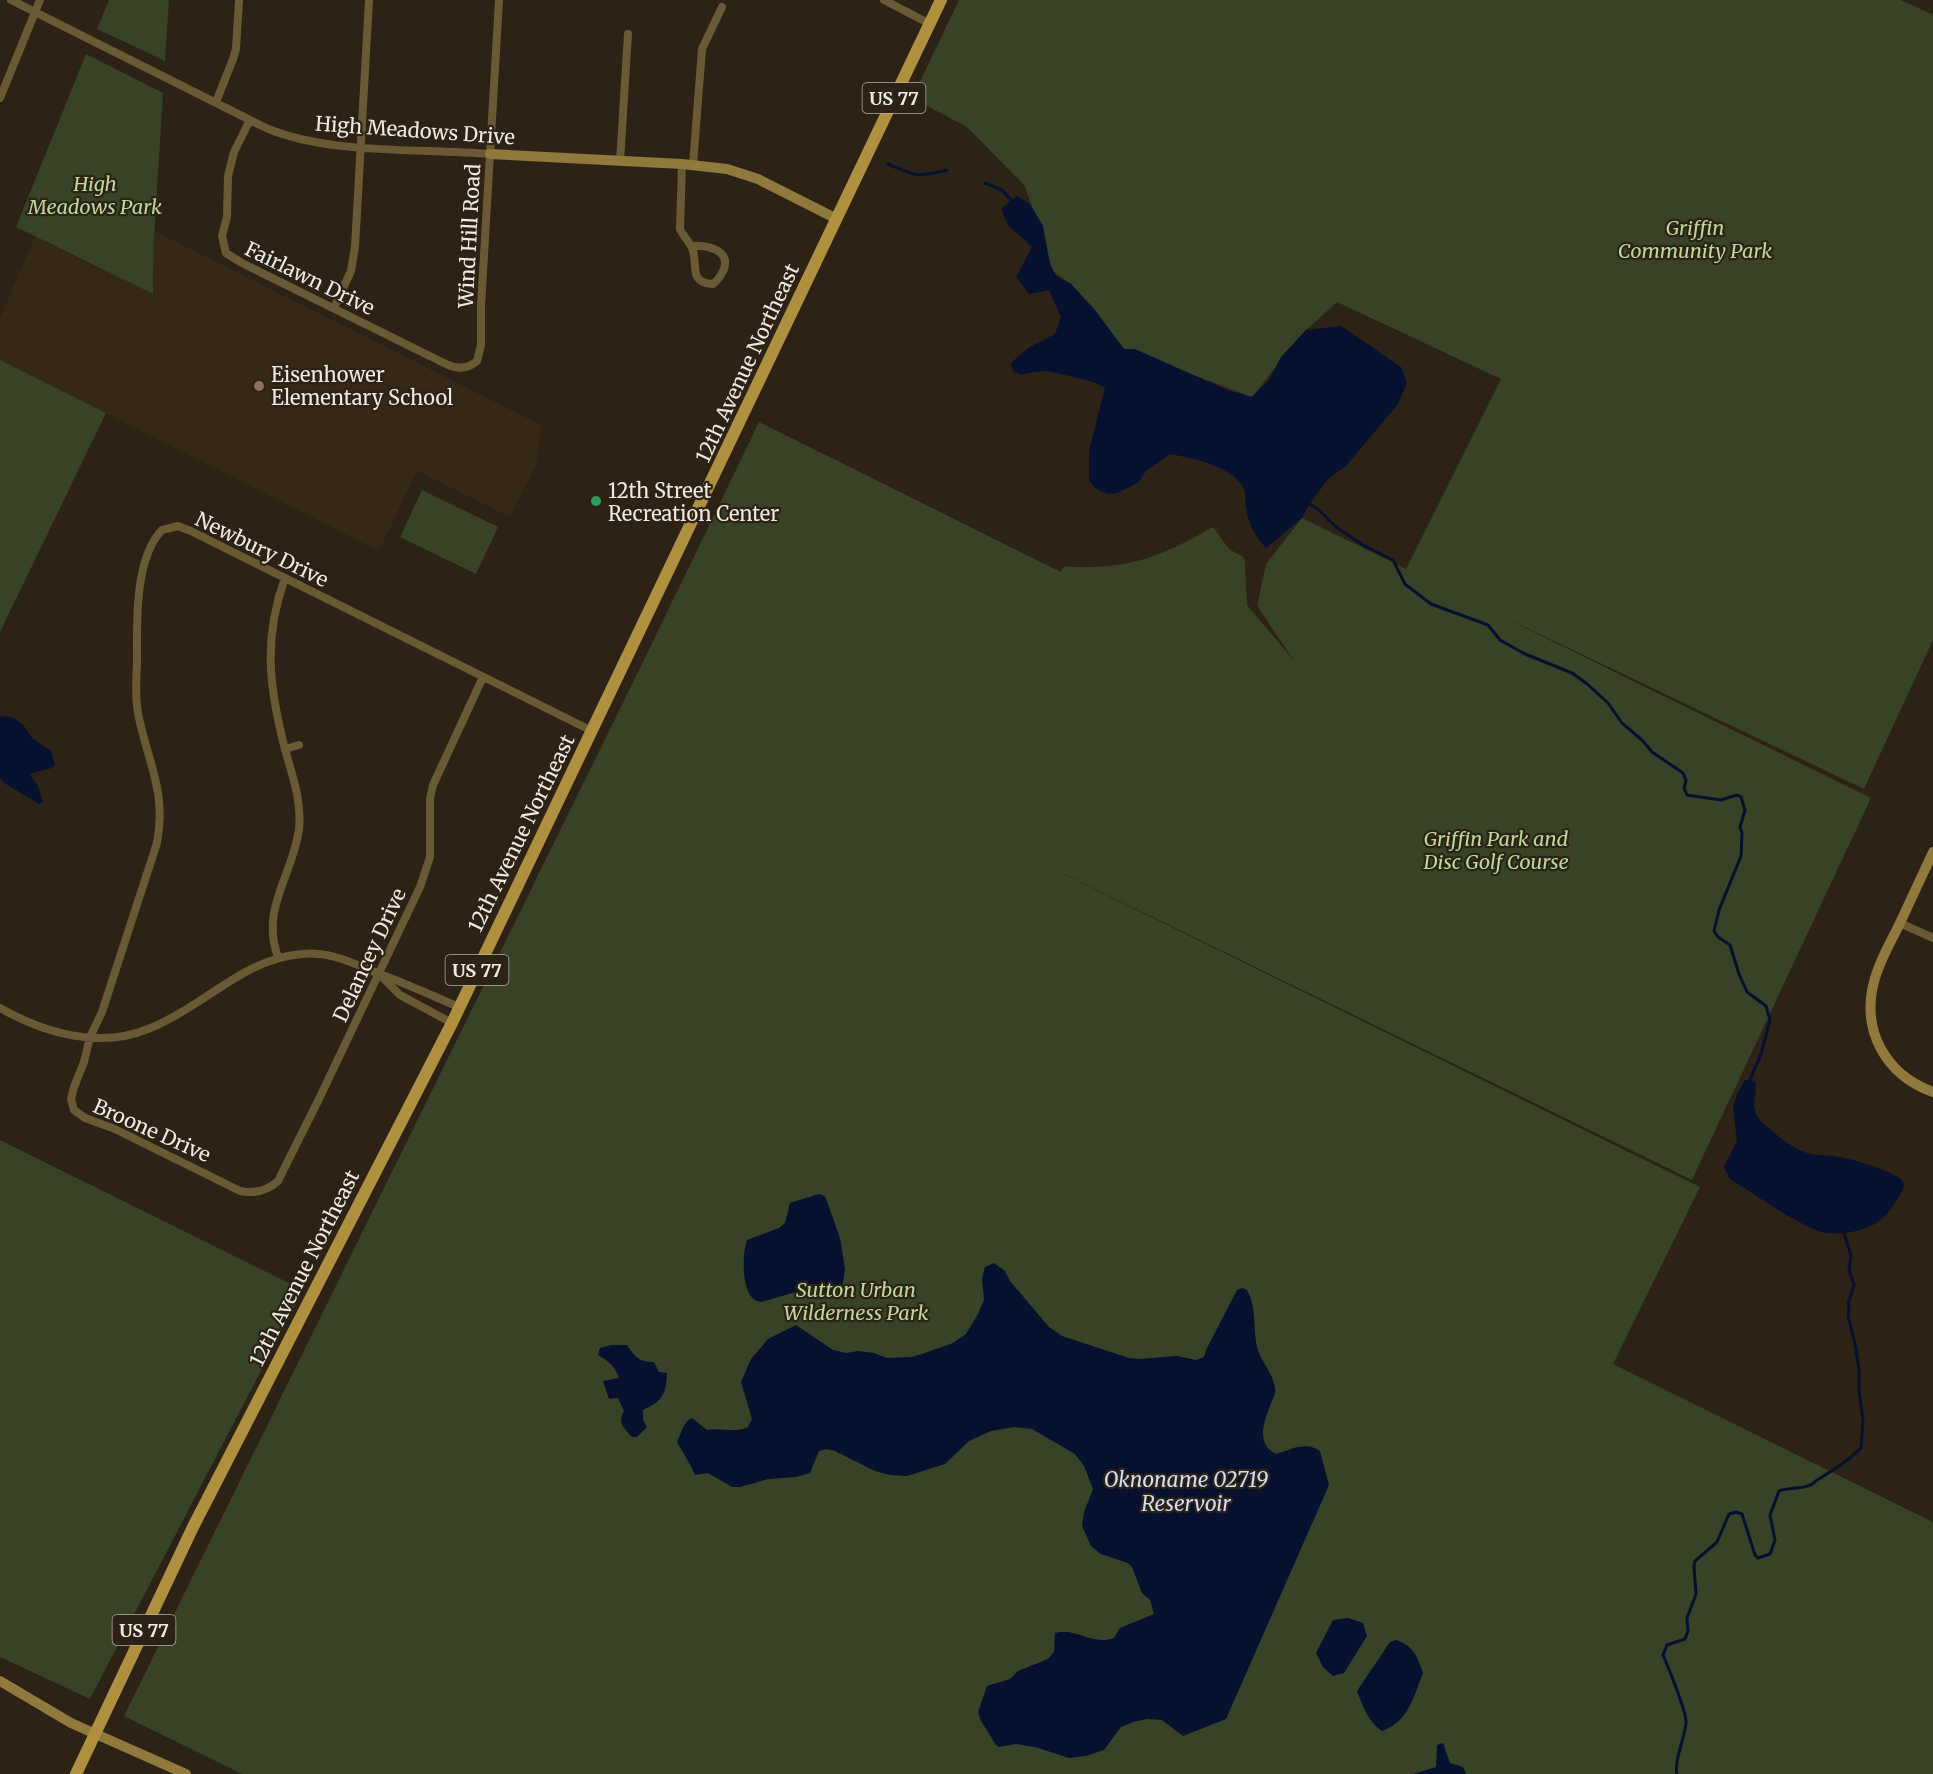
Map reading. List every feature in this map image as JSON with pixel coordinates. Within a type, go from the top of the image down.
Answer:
[{"type":"main road","name":"12th Avenue Northeast","points":[[76,1774],[193,1527],[452,1023],[941,0]]},
{"type":"street","name":"High Meadows Drive","points":[[10,0],[250,120],[291,137],[360,147],[727,169],[758,179],[837,219]]},
{"type":"street","points":[[0,98],[40,0]]},
{"type":"street","points":[[216,102],[228,76],[236,49],[238,0]]},
{"type":"street","points":[[334,308],[348,280],[354,260],[369,0]]},
{"type":"street","name":"Wind Hill Road","points":[[474,364],[481,345],[499,0]]},
{"type":"street","points":[[884,0],[930,24]]},
{"type":"street","points":[[692,246],[711,248],[722,254],[725,266],[720,278],[713,284],[704,284],[697,278],[692,246],[683,236],[679,223],[702,48],[722,7]]},
{"type":"street","points":[[620,161],[628,34]]},
{"type":"street","name":"Fairlawn Drive","points":[[250,120],[234,152],[228,176],[227,217],[222,236],[224,248],[231,257],[448,365],[460,368],[474,364]]},
{"type":"street","name":"Newbury Drive","points":[[90,1037],[102,1012],[157,843],[160,825],[159,794],[143,732],[137,697],[139,596],[149,551],[162,530],[178,526],[191,531],[592,731]]},
{"type":"street","points":[[278,957],[272,937],[273,915],[297,838],[300,817],[292,771],[276,713],[271,679],[271,633],[285,578]]},
{"type":"street","name":"Delancey Drive","points":[[221,1180],[240,1191],[251,1193],[263,1191],[278,1181],[420,887],[429,863],[430,800],[433,785],[483,677]]},
{"type":"street","points":[[285,749],[299,745]]},
{"type":"street","points":[[1933,852],[1874,982],[1870,1009],[1870,1022],[1887,1059],[1906,1078],[1933,1092]]},
{"type":"street","points":[[1900,923],[1933,938]]},
{"type":"street","points":[[0,1008],[40,1028],[71,1036],[122,1036],[147,1030],[169,1019],[251,968],[278,957],[303,953],[327,954],[354,962],[459,1007]]},
{"type":"street","points":[[378,973],[400,995],[452,1023]]},
{"type":"street","name":"Broone Drive","points":[[90,1037],[71,1099],[72,1107],[77,1114],[115,1129],[221,1180]]},
{"type":"street","points":[[0,1681],[71,1723],[186,1774]]},
{"type":"shaded area","name":"Eisenhower Elementary School","points":[[155,231],[541,425],[537,464],[510,517],[417,471],[379,551],[0,360],[0,317],[35,237],[153,294]]},
{"type":"green space","points":[[109,0],[169,0],[165,61],[97,29]]},
{"type":"green space","points":[[959,0],[1901,0],[1933,15],[1933,640],[1864,789],[1491,611],[1871,798],[1692,1180],[966,826],[1700,1187],[1613,1364],[1933,1522],[1933,1774],[242,1774],[124,1716],[759,422],[1061,572],[1064,566],[1106,566],[1142,560],[1213,527],[1229,549],[1243,557],[1247,605],[1295,662],[1257,606],[1266,564],[1302,518],[1406,569],[1501,379],[1337,302],[1302,334],[1252,397],[1124,349],[1071,284],[1053,271],[1025,186],[967,127],[912,98]]},
{"type":"green space","name":"High Meadows Park","points":[[86,54],[163,93],[153,294],[16,227]]},
{"type":"green space","points":[[0,360],[106,413],[0,632]]},
{"type":"green space","points":[[422,490],[498,527],[476,574],[400,537]]},
{"type":"green space","points":[[0,1140],[303,1290],[90,1699],[0,1657]]},
{"type":"water","points":[[1017,196],[1030,204],[1043,226],[1050,264],[1056,276],[1071,284],[1095,310],[1124,349],[1135,349],[1227,390],[1252,397],[1269,380],[1281,357],[1306,330],[1341,326],[1401,367],[1407,382],[1398,404],[1346,466],[1328,479],[1302,518],[1266,548],[1250,524],[1244,489],[1239,481],[1231,474],[1211,464],[1170,454],[1146,471],[1138,483],[1117,493],[1108,494],[1098,490],[1089,481],[1089,451],[1105,388],[1092,382],[1056,373],[1040,371],[1021,375],[1013,371],[1011,363],[1028,348],[1055,334],[1061,317],[1049,290],[1029,294],[1016,277],[1032,247],[1008,225],[1001,209]]},
{"type":"water","points":[[0,717],[14,718],[24,726],[32,738],[51,751],[55,765],[30,775],[38,786],[43,802],[39,804],[0,778]]},
{"type":"water","points":[[1745,1080],[1755,1081],[1754,1107],[1758,1117],[1788,1143],[1808,1154],[1854,1160],[1884,1170],[1899,1178],[1904,1184],[1903,1190],[1885,1216],[1872,1226],[1861,1230],[1821,1232],[1787,1215],[1730,1179],[1724,1167],[1737,1141],[1733,1108],[1737,1094]]},
{"type":"water","points":[[819,1194],[825,1196],[840,1238],[845,1269],[842,1288],[826,1292],[803,1290],[761,1302],[754,1299],[749,1293],[744,1276],[747,1240],[779,1228],[785,1223],[790,1203]]},
{"type":"water","name":"Oknoname 02719 Reservoir","points":[[994,1263],[1005,1271],[1010,1281],[1049,1327],[1062,1336],[1129,1358],[1177,1356],[1196,1360],[1204,1357],[1237,1290],[1242,1288],[1247,1290],[1253,1305],[1258,1350],[1272,1378],[1275,1390],[1264,1423],[1265,1444],[1276,1454],[1304,1446],[1320,1451],[1329,1485],[1226,1719],[1183,1736],[1162,1720],[1147,1719],[1133,1722],[1121,1727],[1104,1750],[1086,1756],[1069,1758],[1035,1747],[1016,1744],[999,1747],[996,1745],[978,1712],[987,1686],[1010,1679],[1018,1671],[1048,1659],[1054,1652],[1055,1633],[1069,1632],[1106,1640],[1114,1638],[1120,1628],[1154,1614],[1150,1600],[1142,1593],[1132,1567],[1128,1563],[1101,1554],[1091,1546],[1082,1526],[1084,1512],[1093,1489],[1084,1466],[1075,1454],[1032,1429],[1014,1427],[991,1431],[969,1441],[945,1464],[907,1476],[875,1471],[835,1451],[826,1449],[819,1451],[810,1473],[796,1477],[768,1479],[740,1487],[732,1487],[708,1473],[695,1475],[677,1442],[684,1425],[692,1418],[707,1430],[738,1430],[748,1427],[752,1419],[741,1382],[751,1359],[768,1339],[796,1325],[833,1350],[846,1353],[858,1351],[874,1353],[887,1358],[911,1357],[953,1343],[966,1334],[978,1314],[984,1300],[982,1279],[985,1267]]},
{"type":"water","points":[[627,1345],[638,1358],[654,1362],[659,1372],[667,1373],[662,1396],[643,1410],[643,1420],[647,1427],[637,1437],[632,1437],[624,1428],[621,1419],[624,1411],[618,1398],[609,1399],[603,1381],[619,1378],[611,1364],[598,1355],[600,1348]]},
{"type":"water","points":[[1348,1618],[1363,1623],[1367,1636],[1344,1673],[1333,1676],[1323,1667],[1316,1653],[1333,1620]]},
{"type":"water","points":[[1396,1640],[1407,1645],[1414,1652],[1423,1673],[1409,1708],[1391,1727],[1382,1731],[1370,1718],[1357,1691],[1390,1642]]},
{"type":"water","points":[[1443,1743],[1450,1763],[1463,1767],[1466,1774],[1413,1774],[1436,1767],[1437,1745]]},
{"type":"waterway","points":[[888,164],[922,175],[947,170]]},
{"type":"waterway","points":[[985,183],[1002,190],[1013,202]]},
{"type":"waterway","points":[[1306,502],[1319,510],[1336,527],[1363,545],[1393,560],[1405,584],[1431,604],[1488,625],[1500,640],[1525,654],[1572,673],[1586,683],[1608,703],[1622,723],[1652,752],[1683,773],[1687,795],[1721,800],[1737,795],[1741,797],[1745,810],[1740,827],[1741,856],[1719,910],[1714,931],[1718,937],[1730,945],[1747,992],[1766,1006],[1770,1020],[1761,1054],[1749,1082]]},
{"type":"waterway","points":[[1677,1774],[1676,1768],[1686,1717],[1663,1655],[1667,1645],[1685,1639],[1688,1631],[1687,1618],[1696,1594],[1695,1561],[1717,1542],[1729,1514],[1736,1512],[1742,1514],[1755,1555],[1758,1558],[1770,1554],[1775,1540],[1770,1515],[1779,1491],[1809,1486],[1845,1462],[1861,1448],[1863,1421],[1859,1370],[1848,1316],[1848,1304],[1854,1285],[1849,1270],[1851,1255],[1843,1230]]},
{"type":"place","name":"Eisenhower Elementary School","points":[[259,386]]},
{"type":"place","name":"12th Street Recreation Center","points":[[596,501]]},
{"type":"park label","name":"Griffin Community Park","points":[[1695,238]]},
{"type":"park label","name":"Griffin Park and Disc Golf Course","points":[[1496,850]]},
{"type":"park label","name":"Sutton Urban Wilderness Park","points":[[856,1300]]}]
